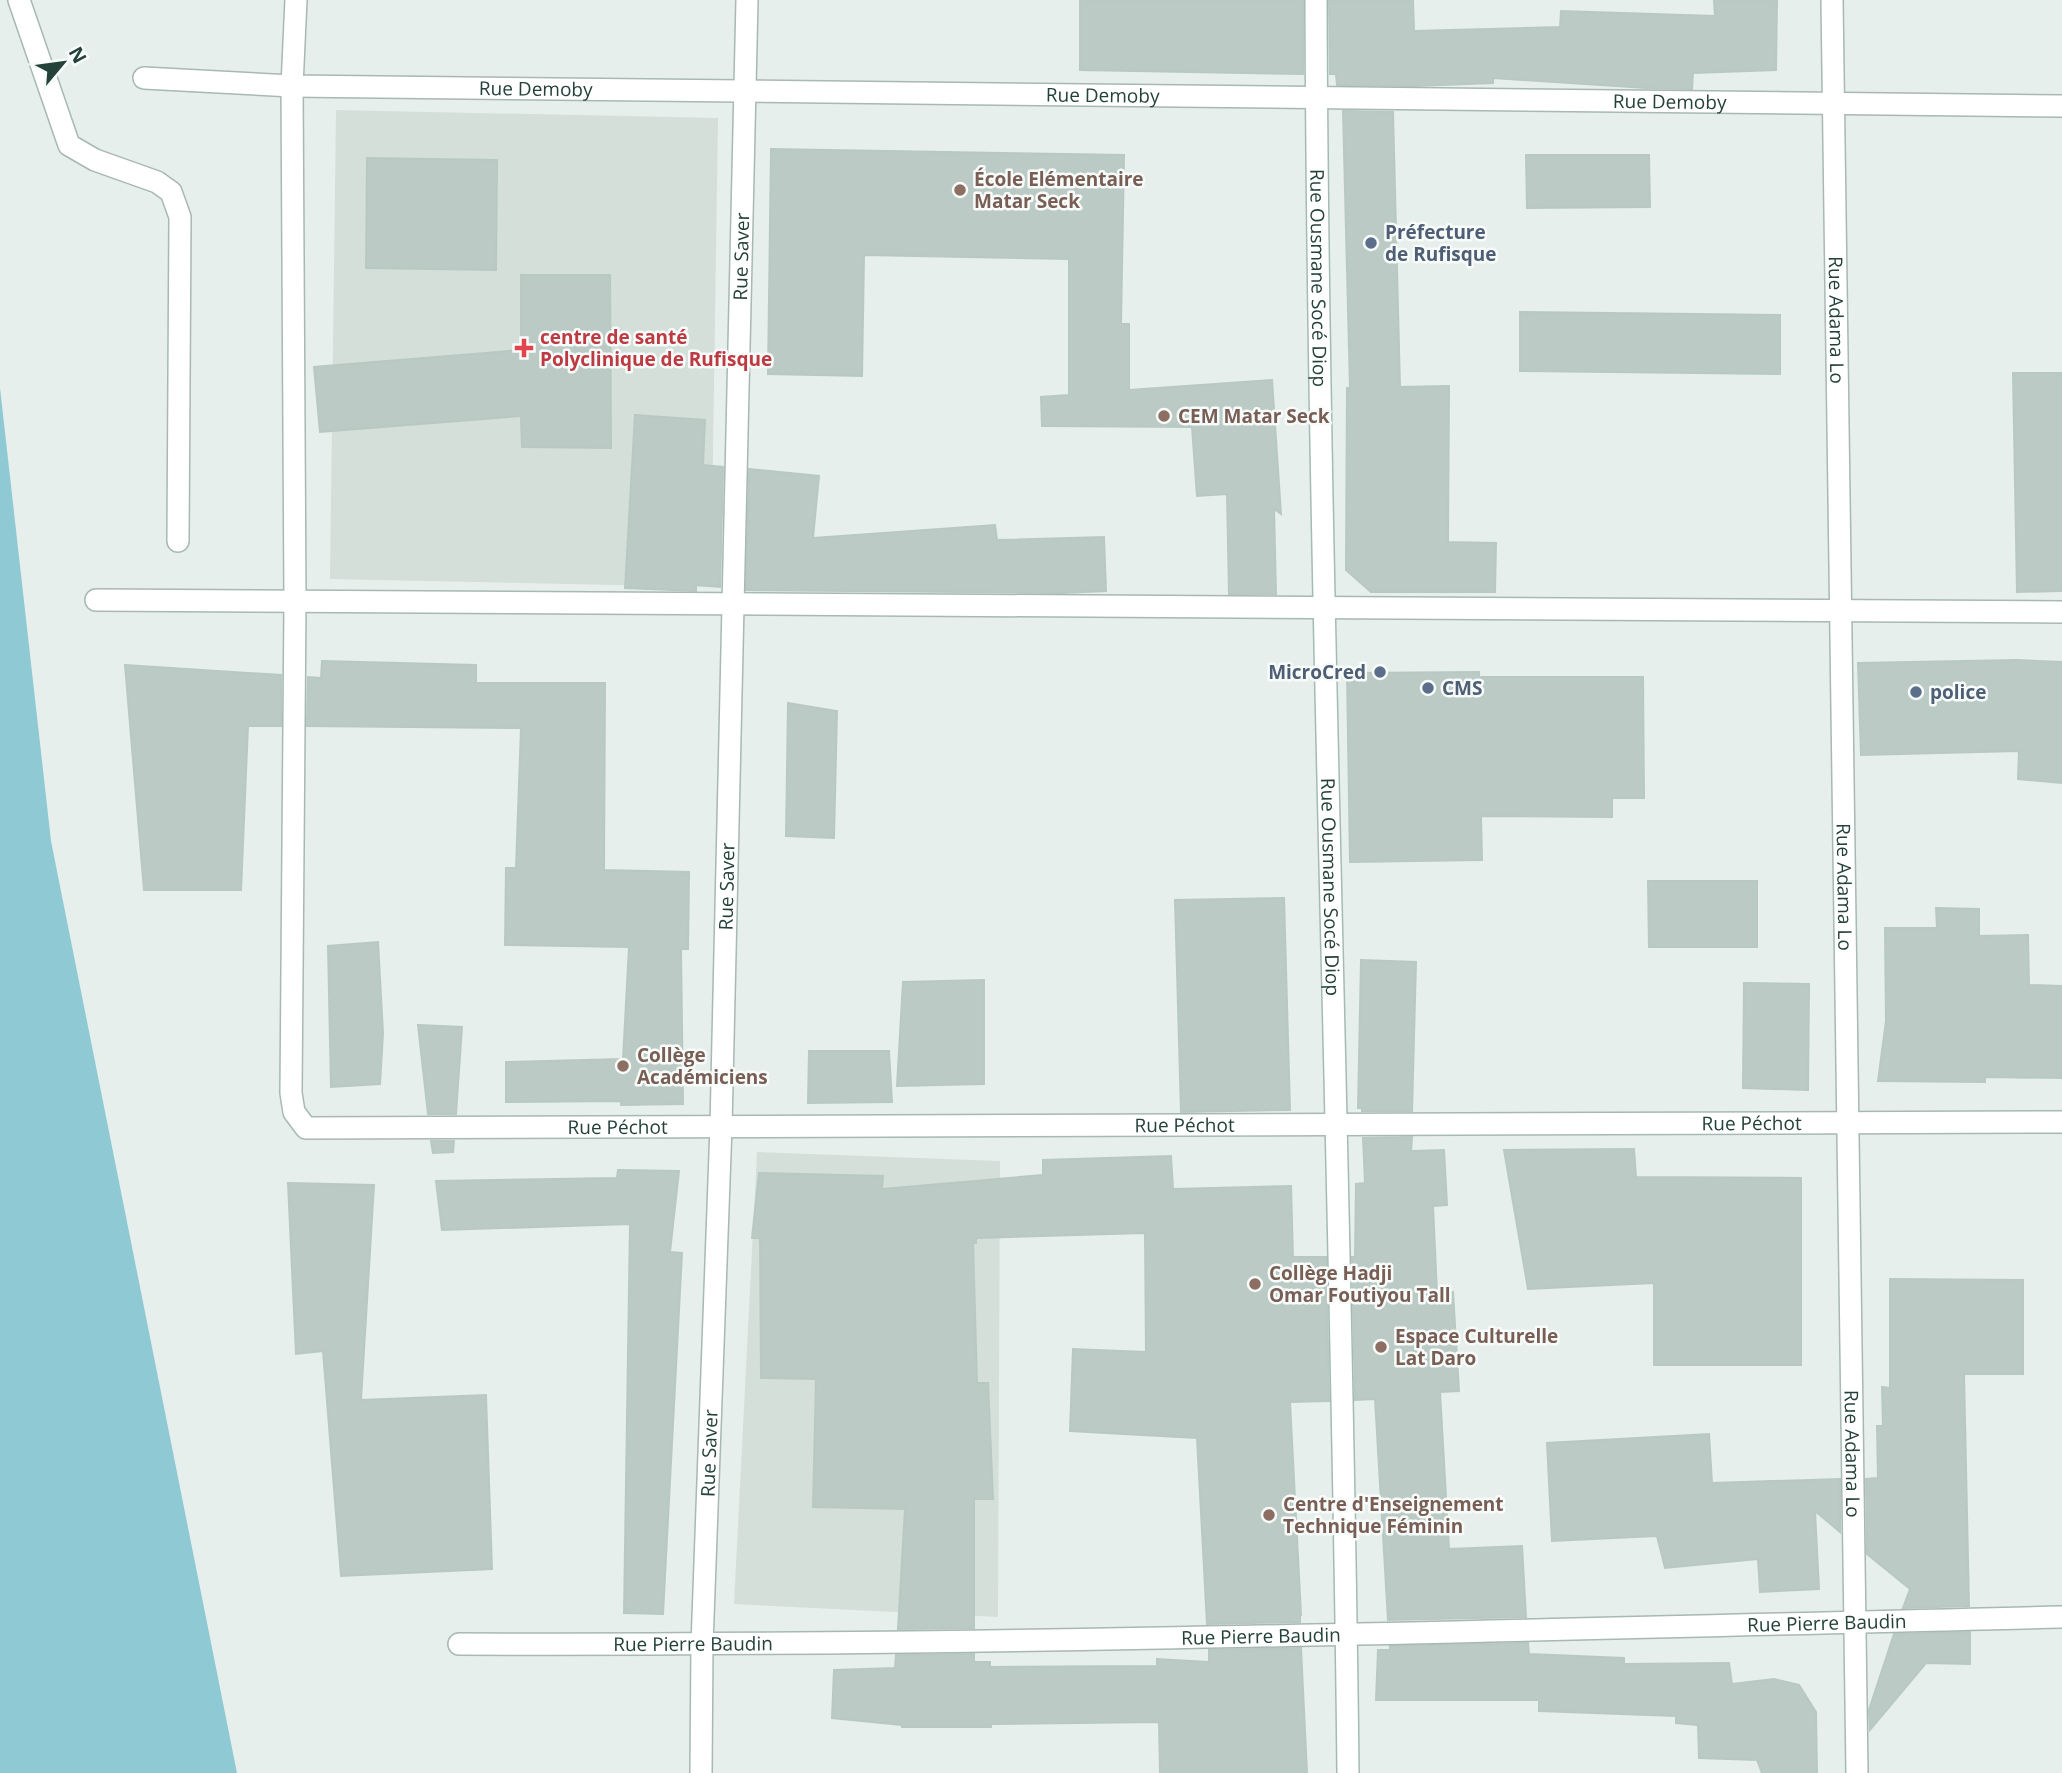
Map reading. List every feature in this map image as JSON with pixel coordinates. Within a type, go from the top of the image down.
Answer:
[{"type":"street","points":[[19,0],[69,145],[95,160],[157,182],[171,192],[180,216],[178,541]]},
{"type":"street","points":[[295,602],[292,86],[296,0]]},
{"type":"street","name":"Rue Saver","points":[[701,1773],[702,1645],[721,1126],[747,0]]},
{"type":"street","name":"Rue Ousmane Socé Diop","points":[[1317,0],[1324,608],[1348,1773]]},
{"type":"street","name":"Rue Adama Lo","points":[[1832,0],[1857,1773]]},
{"type":"street","name":"Rue Demoby","points":[[144,78],[292,86],[2062,106]]},
{"type":"street","points":[[96,600],[2062,612]]},
{"type":"street","name":"Rue Péchot","points":[[295,602],[291,1093],[294,1112],[306,1128],[2062,1122]]},
{"type":"street","name":"Rue Pierre Baudin","points":[[459,1644],[702,1645],[1346,1635],[2062,1617]]},
{"type":"shaded area","name":"centre de santé Polyclinique de Rufisque","points":[[336,110],[718,118],[711,587],[330,579]]},
{"type":"shaded area","points":[[757,1152],[1000,1161],[998,1617],[734,1604]]},
{"type":"water","points":[[0,388],[51,841],[237,1773],[0,1773]]},
{"type":"building","points":[[1080,0],[1303,0],[1303,74],[1080,70]]},
{"type":"building","points":[[1329,0],[1413,0],[1414,31],[1560,27],[1561,11],[1715,16],[1714,0],[1777,0],[1776,70],[1693,73],[1692,89],[1493,78],[1493,83],[1337,85],[1336,74],[1330,74]]},
{"type":"building","points":[[1343,111],[1393,112],[1400,387],[1449,386],[1448,542],[1496,543],[1495,592],[1371,592],[1346,570],[1347,388],[1350,388]]},
{"type":"building","points":[[771,149],[1124,155],[1121,324],[1129,324],[1129,390],[1272,380],[1281,514],[1274,509],[1276,594],[1229,594],[1227,494],[1197,496],[1192,427],[1042,426],[1041,397],[1069,395],[1069,259],[864,255],[862,376],[768,374]]},
{"type":"building","points":[[1526,155],[1649,155],[1650,207],[1527,208]]},
{"type":"building","points":[[367,158],[497,160],[496,270],[366,268]]},
{"type":"building","points":[[521,275],[610,275],[611,448],[522,447],[521,416],[320,432],[314,367],[521,350]]},
{"type":"building","points":[[1520,312],[1780,315],[1780,374],[1520,371]]},
{"type":"building","points":[[2013,373],[2062,373],[2062,591],[2017,592]]},
{"type":"building","points":[[635,415],[705,420],[703,465],[723,467],[720,587],[696,585],[696,591],[625,588]]},
{"type":"building","points":[[749,469],[819,476],[813,538],[995,525],[997,540],[1104,537],[1106,591],[1061,593],[746,590]]},
{"type":"building","points":[[2017,660],[2062,662],[2062,783],[2018,779],[2019,751],[1861,755],[1858,663]]},
{"type":"building","points":[[322,661],[476,665],[476,683],[605,683],[604,870],[689,872],[688,949],[681,949],[683,1104],[621,1105],[621,1101],[506,1102],[506,1062],[623,1059],[629,947],[505,945],[506,868],[516,868],[521,728],[307,726],[308,677],[321,678]]},
{"type":"building","points":[[125,665],[281,675],[281,726],[248,726],[241,890],[144,890]]},
{"type":"building","points":[[1479,672],[1479,677],[1643,677],[1644,798],[1612,798],[1612,817],[1481,816],[1482,860],[1350,862],[1347,673]]},
{"type":"building","points":[[788,703],[837,711],[834,838],[786,836]]},
{"type":"building","points":[[1648,881],[1757,881],[1757,947],[1649,947]]},
{"type":"building","points":[[1284,898],[1290,1110],[1181,1112],[1175,900]]},
{"type":"building","points":[[1936,908],[1979,909],[1979,936],[2028,935],[2029,985],[2062,986],[2062,1078],[1985,1077],[1985,1082],[1878,1081],[1886,1021],[1885,928],[1937,928]]},
{"type":"building","points":[[378,942],[383,1033],[380,1084],[331,1087],[328,946]]},
{"type":"building","points":[[1361,960],[1416,962],[1412,1111],[1362,1111],[1362,1108],[1358,1108]]},
{"type":"building","points":[[984,980],[984,1084],[897,1086],[903,982]]},
{"type":"building","points":[[1744,983],[1809,984],[1808,1090],[1743,1088]]},
{"type":"building","points":[[418,1025],[462,1027],[456,1114],[428,1114]]},
{"type":"building","points":[[809,1051],[889,1051],[892,1102],[808,1103]]},
{"type":"building","points":[[1412,1137],[1411,1151],[1444,1150],[1447,1205],[1433,1206],[1437,1293],[1453,1292],[1459,1391],[1440,1392],[1449,1549],[1522,1546],[1526,1617],[1388,1620],[1375,1399],[1355,1400],[1352,1257],[1355,1257],[1356,1184],[1365,1183],[1363,1138]]},
{"type":"building","points":[[431,1141],[454,1141],[453,1152],[433,1153]]},
{"type":"building","points":[[1634,1149],[1636,1177],[1801,1178],[1801,1365],[1654,1365],[1654,1283],[1528,1289],[1504,1150]]},
{"type":"building","points":[[1171,1156],[1173,1189],[1291,1186],[1293,1257],[1326,1257],[1329,1401],[1290,1402],[1300,1622],[1207,1624],[1197,1438],[1070,1431],[1073,1349],[1146,1352],[1145,1233],[976,1238],[976,1243],[973,1243],[977,1383],[988,1383],[993,1499],[974,1499],[974,1628],[898,1629],[905,1509],[813,1507],[816,1379],[761,1378],[760,1238],[752,1238],[759,1173],[883,1176],[882,1189],[1043,1175],[1043,1160]]},
{"type":"building","points":[[618,1170],[679,1171],[670,1252],[682,1253],[663,1614],[624,1613],[630,1224],[442,1230],[436,1181],[617,1178]]},
{"type":"building","points":[[288,1183],[374,1185],[361,1400],[486,1395],[492,1569],[341,1576],[323,1351],[296,1354]]},
{"type":"building","points":[[1890,1279],[2023,1280],[2023,1374],[1964,1374],[1969,1606],[1903,1608],[1910,1589],[1867,1554],[1866,1479],[1878,1478],[1877,1426],[1883,1426],[1882,1387],[1890,1388]]},
{"type":"building","points":[[1709,1434],[1712,1483],[1840,1479],[1840,1532],[1815,1511],[1819,1589],[1760,1592],[1758,1559],[1665,1568],[1657,1536],[1552,1541],[1547,1443]]},
{"type":"building","points":[[1970,1632],[1970,1664],[1926,1663],[1870,1730],[1869,1710],[1894,1634]]},
{"type":"building","points":[[1528,1643],[1529,1654],[1624,1658],[1624,1664],[1729,1663],[1732,1684],[1774,1679],[1799,1685],[1816,1712],[1817,1773],[1762,1773],[1757,1760],[1699,1758],[1698,1725],[1676,1723],[1676,1716],[1539,1711],[1539,1700],[1376,1700],[1378,1650],[1390,1650],[1390,1646]]},
{"type":"building","points":[[1301,1648],[1307,1773],[1160,1773],[1159,1722],[902,1727],[832,1718],[834,1670],[895,1668],[896,1655],[974,1654],[974,1662],[990,1662],[990,1667],[1157,1666],[1157,1659],[1209,1662],[1209,1650]]},
{"type":"place","name":"École Elémentaire Matar Seck","points":[[960,190]]},
{"type":"place","name":"Préfecture de Rufisque","points":[[1371,243]]},
{"type":"place","name":"centre de santé Polyclinique de Rufisque","points":[[524,348]]},
{"type":"place","name":"CEM Matar Seck","points":[[1164,416]]},
{"type":"place","name":"MicroCred","points":[[1380,672]]},
{"type":"place","name":"CMS","points":[[1428,688]]},
{"type":"place","name":"police","points":[[1916,692]]},
{"type":"place","name":"Collège Académiciens","points":[[623,1066]]},
{"type":"place","name":"Collège Hadji Omar Foutiyou Tall","points":[[1255,1284]]},
{"type":"place","name":"Espace Culturelle Lat Daro","points":[[1381,1347]]},
{"type":"place","name":"Centre d'Enseignement Technique Féminin","points":[[1269,1515]]}]
